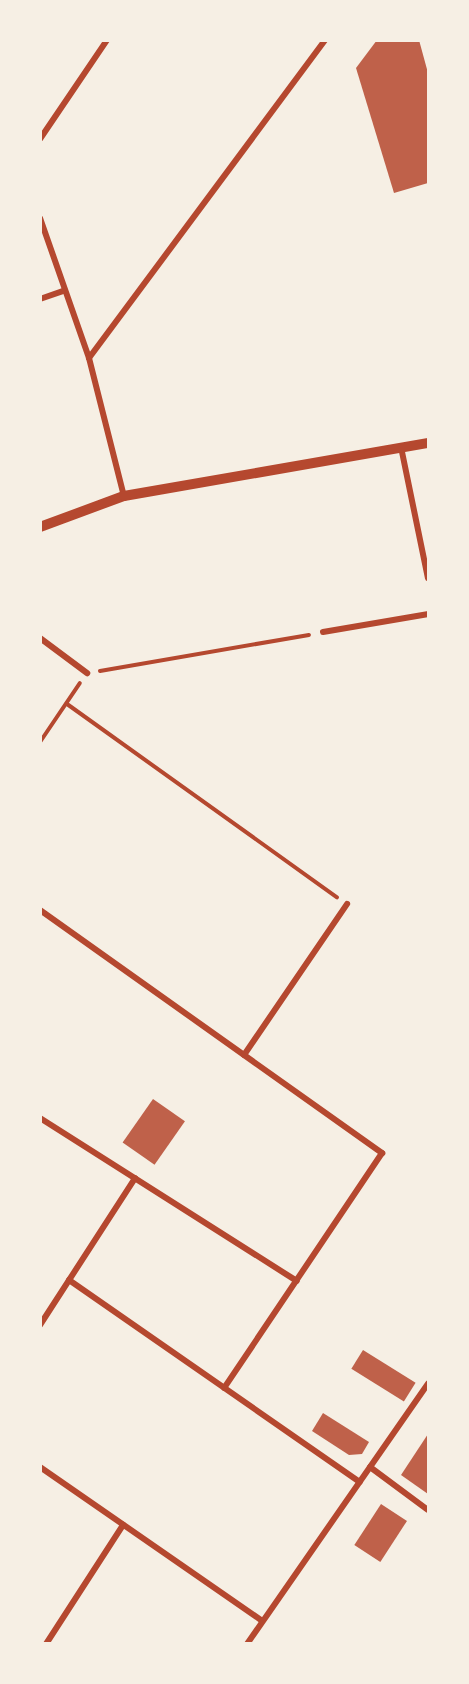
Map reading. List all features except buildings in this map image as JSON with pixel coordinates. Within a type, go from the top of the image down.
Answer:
[{"type":"street","points":[[40,139],[107,40]]},
{"type":"street","points":[[89,358],[325,40]]},
{"type":"street","points":[[40,218],[63,291],[89,358],[124,496]]},
{"type":"street","points":[[40,299],[63,291]]},
{"type":"street","points":[[40,527],[124,496],[429,443]]},
{"type":"street","points":[[401,447],[429,578]]},
{"type":"street","points":[[323,632],[429,614]]},
{"type":"street","points":[[40,638],[87,673]]},
{"type":"street","points":[[244,1054],[347,904]]},
{"type":"street","points":[[40,910],[382,1153],[224,1388]]},
{"type":"street","points":[[40,1118],[297,1281]]},
{"type":"street","points":[[40,1325],[135,1178]]},
{"type":"street","points":[[69,1280],[360,1482]]},
{"type":"street","points":[[248,1643],[429,1384]]},
{"type":"street","points":[[40,1467],[262,1621]]},
{"type":"street","points":[[370,1467],[429,1510]]},
{"type":"street","points":[[40,1637],[47,1643],[123,1525]]},
{"type":"path","points":[[40,742],[87,673],[323,632]]},
{"type":"path","points":[[67,704],[347,904]]}]
